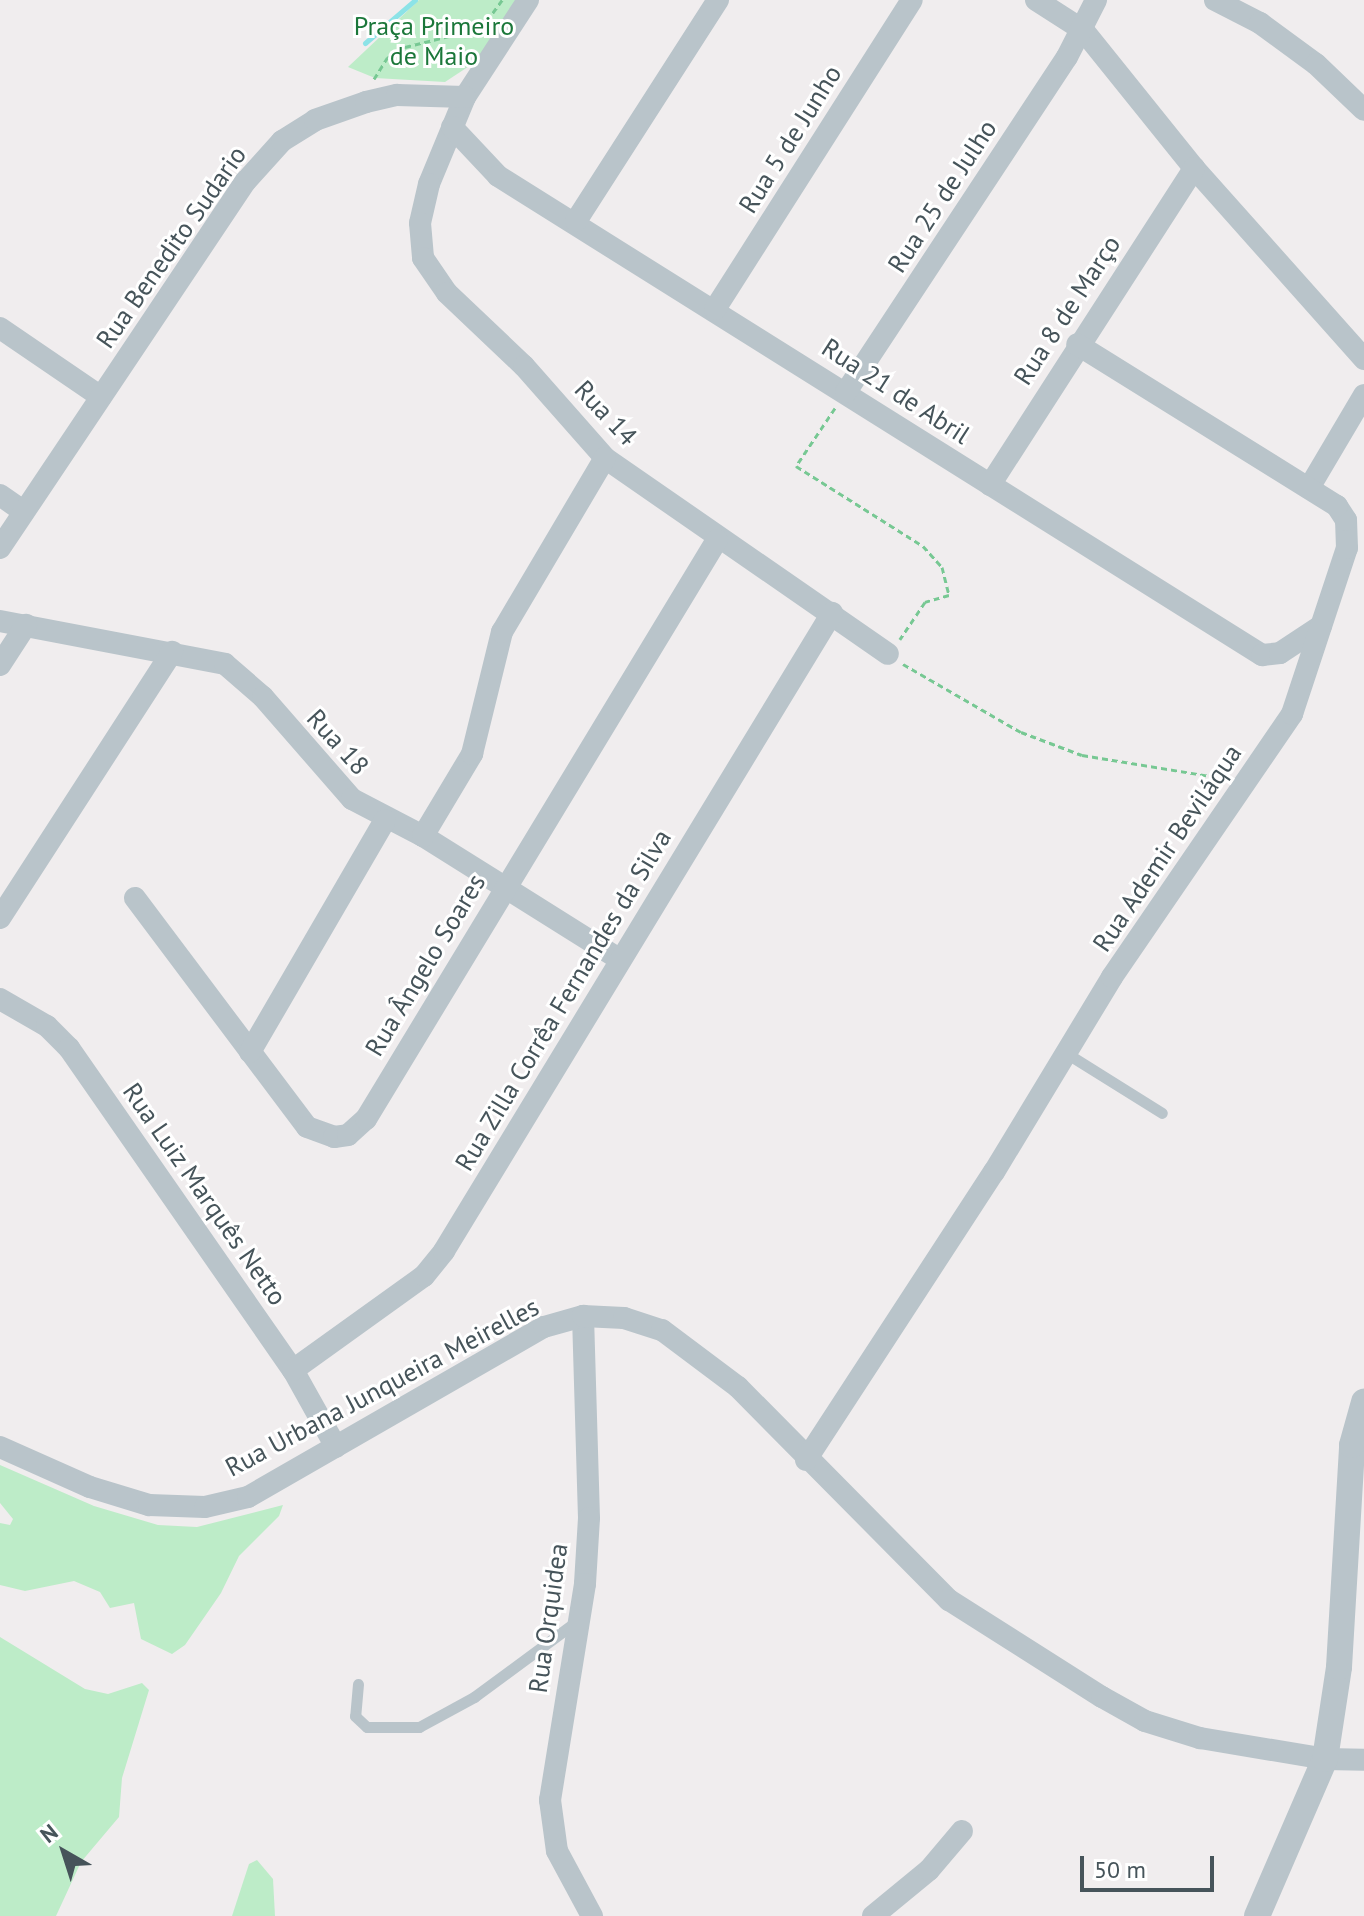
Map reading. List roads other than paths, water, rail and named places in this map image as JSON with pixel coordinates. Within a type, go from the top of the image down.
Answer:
[{"type":"street","name":"Rua 14","points":[[528,0],[465,97],[452,127],[423,210],[423,258],[447,293],[524,366],[605,458],[717,540],[832,613],[892,657]]},
{"type":"street","points":[[576,221],[718,0]]},
{"type":"street","name":"Rua 5 de Junho","points":[[715,309],[912,0]]},
{"type":"street","points":[[1036,0],[1083,30],[1194,168],[1364,359]]},
{"type":"street","name":"Rua 25 de Julho","points":[[846,392],[1083,30],[1096,0]]},
{"type":"street","points":[[1215,0],[1260,23],[1316,64],[1364,110]]},
{"type":"street","name":"Rua Benedito Sudario","points":[[0,548],[246,181],[282,141],[315,120],[366,102],[397,95],[465,97]]},
{"type":"street","name":"Rua 21 de Abril","points":[[452,127],[498,176],[576,221],[1262,655],[1280,653],[1321,626]]},
{"type":"street","name":"Rua 8 de Março","points":[[990,485],[1077,344],[1194,168]]},
{"type":"street","points":[[0,328],[101,397]]},
{"type":"street","name":"Rua Ademir Beviláqua","points":[[806,1460],[1066,1053],[1292,714],[1349,535],[1343,512],[1309,488],[1077,344]]},
{"type":"street","points":[[1309,488],[1364,395]]},
{"type":"street","points":[[423,836],[472,754],[502,632],[605,458]]},
{"type":"street","points":[[0,495],[24,512]]},
{"type":"street","name":"Rua Ângelo Soares","points":[[135,898],[307,1127],[334,1137],[348,1135],[366,1119],[503,887],[717,540]]},
{"type":"street","name":"Rua Zilla Corrêa Fernandes da Silva","points":[[293,1370],[424,1276],[444,1251],[832,613]]},
{"type":"street","name":"Rua 18","points":[[0,621],[225,664],[245,678],[329,777],[385,820],[423,836],[619,959]]},
{"type":"street","points":[[0,665],[26,625]]},
{"type":"street","points":[[0,918],[172,652]]},
{"type":"street","points":[[250,1052],[385,820]]},
{"type":"street","name":"Rua Luiz Marquês Netto","points":[[0,999],[47,1026],[69,1048],[293,1370],[336,1447]]},
{"type":"street","name":"Rua Urbana Junqueira Meirelles","points":[[0,1447],[90,1487],[178,1510],[248,1497],[481,1360],[544,1327],[583,1316],[624,1318],[662,1330],[699,1353],[949,1600],[1102,1697],[1145,1721],[1200,1738],[1325,1759],[1364,1760]]},
{"type":"street","name":"Rua Orquidea","points":[[583,1316],[589,1518],[579,1620],[550,1800],[557,1851],[592,1916]]},
{"type":"street","points":[[1257,1916],[1325,1759],[1339,1667],[1364,1402]]},
{"type":"street","points":[[873,1916],[929,1870],[962,1831]]},
{"type":"lane","points":[[1066,1053],[1162,1113]]},
{"type":"lane","points":[[358,1684],[355,1716],[367,1727],[419,1727],[474,1697],[579,1620]]},
{"type":"waterway","points":[[365,43],[415,0]]},
{"type":"park label","name":"Praça Primeiro de Maio","points":[[434,41]]}]
